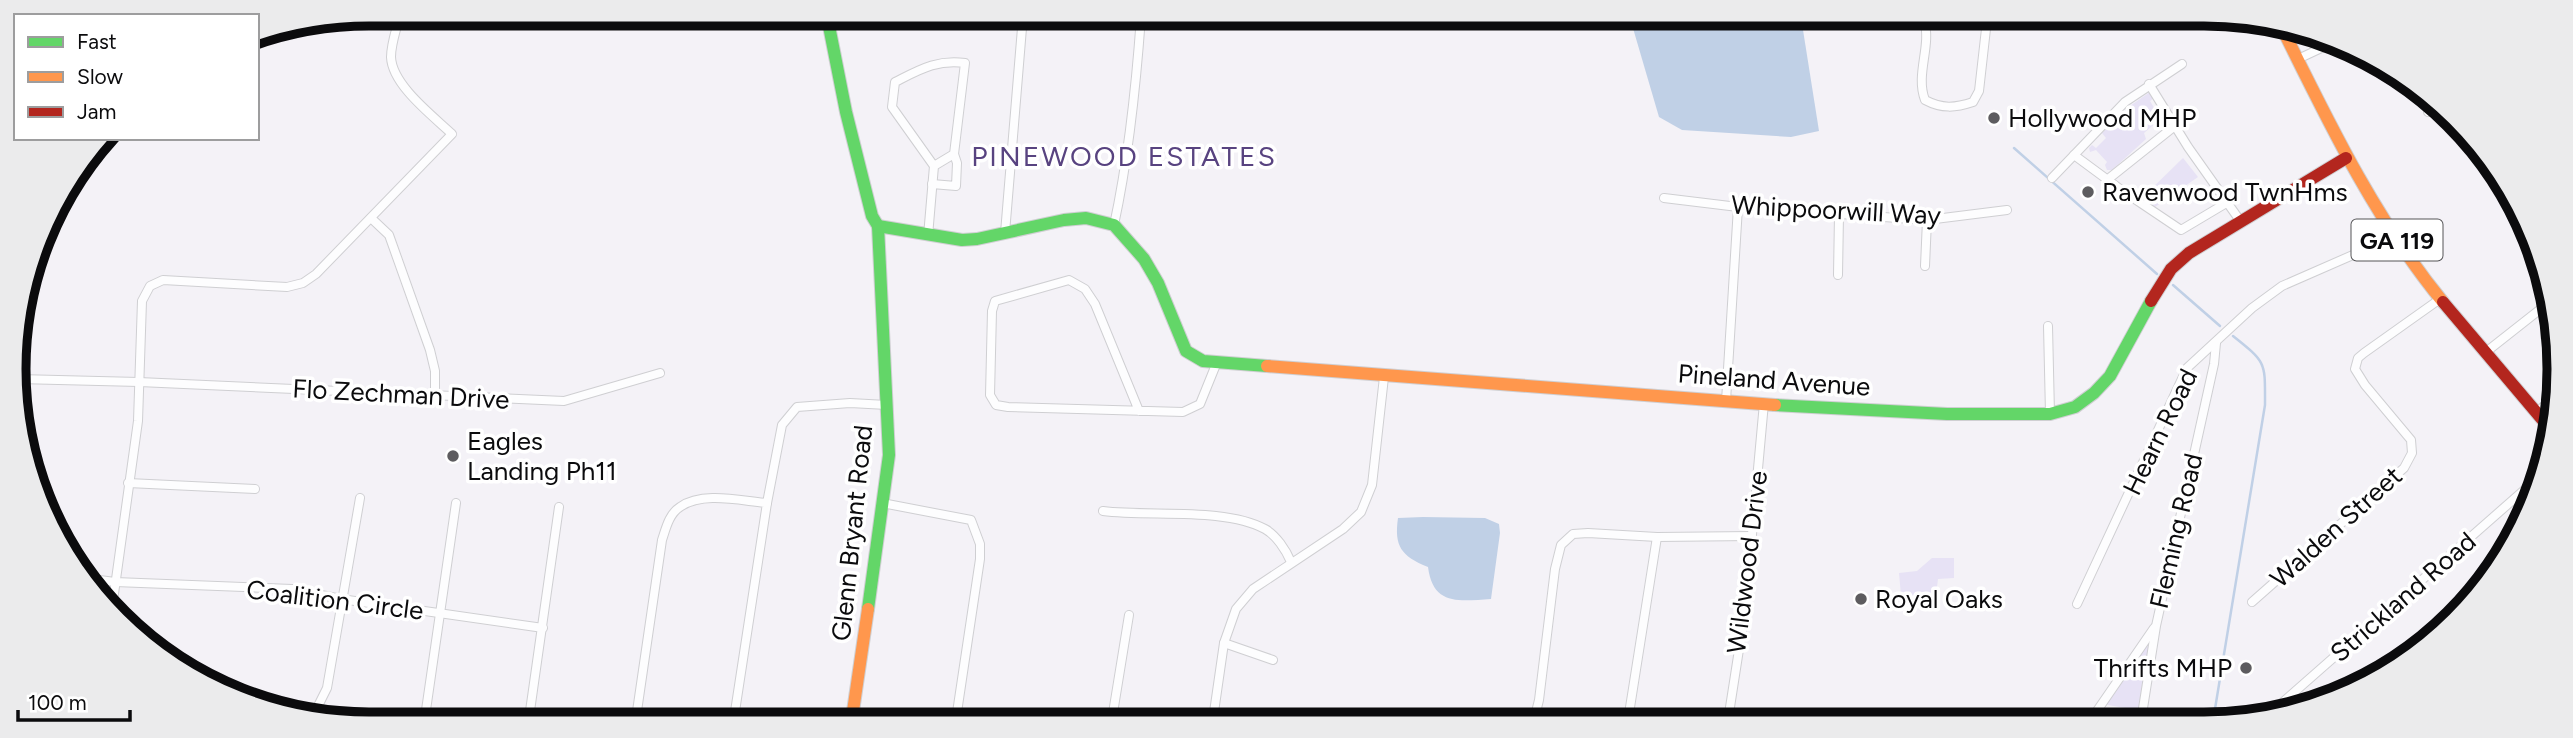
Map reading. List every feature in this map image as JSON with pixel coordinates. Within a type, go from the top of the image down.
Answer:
[{"type":"street","points":[[113,597],[138,421],[142,302],[150,286],[163,280],[287,287],[303,283],[316,274],[452,134],[417,101],[397,76],[391,56],[397,26]]},
{"type":"street","points":[[829,26],[855,149],[872,216],[878,226],[962,240],[1064,220],[1086,218],[1114,225],[1125,172],[1134,105],[1140,26]]},
{"type":"street","points":[[1005,233],[1022,26]]},
{"type":"street","points":[[1925,26],[1920,87],[1925,100],[1937,106],[1957,107],[1973,102],[1979,91],[1986,26]]},
{"type":"street","name":"GA 119","points":[[2286,37],[2346,158],[2394,237],[2440,299],[2543,421]]},
{"type":"street","points":[[2298,59],[2323,47]]},
{"type":"street","points":[[928,236],[932,184],[934,166],[892,107],[895,82],[934,63],[965,63],[954,154],[957,163],[956,186],[932,184]]},
{"type":"street","points":[[2052,178],[2125,103],[2182,64]]},
{"type":"street","points":[[2150,84],[2188,148],[2241,222]]},
{"type":"street","points":[[2107,180],[2176,125]]},
{"type":"street","points":[[934,166],[954,154]]},
{"type":"street","points":[[2074,155],[2182,230],[2228,202]]},
{"type":"street","name":"Pineland Avenue","points":[[1114,225],[1149,267],[1185,351],[1203,361],[1384,377],[1726,401],[1966,415],[2050,414],[2079,403],[2113,372],[2157,289],[2173,266],[2346,158]]},
{"type":"street","name":"Whippoorwill Way","points":[[1664,198],[1738,207],[1927,220],[2007,210]]},
{"type":"street","points":[[1726,401],[1738,207]]},
{"type":"street","points":[[1838,275],[1839,215]]},
{"type":"street","points":[[371,218],[389,235],[430,350],[435,371],[435,395]]},
{"type":"street","points":[[1925,266],[1927,220]]},
{"type":"street","name":"Glenn Bryant Road","points":[[853,712],[889,456],[878,226]]},
{"type":"street","name":"Hearn Road","points":[[2077,604],[2187,368],[2252,308],[2282,286],[2394,237]]},
{"type":"street","points":[[1139,411],[1096,304],[1086,289],[1069,280],[995,301],[992,311],[990,395],[996,405],[1139,411],[1183,412],[1200,404],[1217,362]]},
{"type":"street","name":"Walden Street","points":[[2252,602],[2404,468],[2412,453],[2412,440],[2365,385],[2355,369],[2358,358],[2364,352],[2440,299]]},
{"type":"street","points":[[2486,352],[2541,309]]},
{"type":"street","points":[[2048,326],[2050,414]]},
{"type":"street","name":"Fleming Road","points":[[2142,712],[2155,626],[2216,343]]},
{"type":"street","name":"Flo Zechman Drive","points":[[26,379],[564,401],[660,373]]},
{"type":"street","points":[[1214,712],[1224,643],[1236,609],[1253,589],[1343,529],[1361,512],[1371,485],[1384,377]]},
{"type":"street","points":[[735,712],[767,503],[782,425],[797,407],[850,403],[887,405]]},
{"type":"street","name":"Wildwood Drive","points":[[1729,712],[1745,611],[1764,403]]},
{"type":"street","points":[[2536,413],[2545,405]]},
{"type":"street","points":[[128,482],[255,489]]},
{"type":"street","name":"Strickland Road","points":[[2282,702],[2525,489]]},
{"type":"street","points":[[318,706],[327,688],[360,498]]},
{"type":"street","points":[[637,712],[662,540],[668,520],[680,506],[704,498],[767,503]]},
{"type":"street","points":[[426,712],[456,503]]},
{"type":"street","points":[[882,503],[971,520],[976,530],[980,559],[957,712]]},
{"type":"street","points":[[530,712],[559,507]]},
{"type":"street","points":[[1103,511],[1229,517],[1268,530],[1286,550],[1291,562]]},
{"type":"street","points":[[1536,712],[1555,569],[1561,545],[1573,534],[1752,536]]},
{"type":"street","points":[[1629,712],[1657,537]]},
{"type":"street","name":"Coalition Circle","points":[[99,580],[292,589],[341,599],[543,628]]},
{"type":"street","points":[[1113,712],[1129,615]]},
{"type":"street","points":[[2096,712],[2155,626]]},
{"type":"street","points":[[1224,643],[1273,660]]},
{"type":"shaded area","points":[[2150,92],[2156,96],[2150,101],[2159,116],[2164,116],[2161,122],[2159,120],[2144,133],[2146,139],[2112,170],[2107,170],[2107,162],[2096,150],[2090,152],[2089,148],[2092,145],[2096,148],[2106,138],[2102,133],[2130,106]]},
{"type":"shaded area","points":[[2183,158],[2198,177],[2155,207],[2142,198]]},
{"type":"shaded area","points":[[1932,558],[1954,558],[1954,578],[1938,579],[1935,603],[1902,607],[1899,573],[1917,571]]},
{"type":"shaded area","points":[[2149,636],[2154,638],[2143,711],[2102,704]]},
{"type":"water","points":[[1632,26],[1802,26],[1819,131],[1791,137],[1682,130],[1659,117]]},
{"type":"water","points":[[1398,518],[1485,518],[1499,524],[1491,599],[1458,600],[1442,595],[1435,589],[1428,567],[1411,559],[1401,549],[1397,536]]},
{"type":"waterway","points":[[2014,148],[2157,274]]},
{"type":"waterway","points":[[2173,285],[2220,326]]},
{"type":"waterway","points":[[2215,712],[2265,405],[2262,364],[2233,336]]},
{"type":"traffic: fast","points":[[829,26],[846,112],[872,216],[878,226],[889,455],[868,609]]},
{"type":"traffic: fast","points":[[878,226],[962,240],[1064,220],[1086,218],[1114,225],[1144,259],[1158,283],[1186,351],[1203,361],[1267,366]]},
{"type":"traffic: fast","points":[[1775,405],[1947,414],[2050,414],[2075,407],[2094,393],[2110,376],[2151,301]]},
{"type":"traffic: slow","points":[[2286,36],[2334,132],[2374,203],[2395,237],[2443,302]]},
{"type":"traffic: slow","points":[[1267,366],[1775,405]]},
{"type":"traffic: slow","points":[[853,712],[868,609]]},
{"type":"traffic: jam","points":[[2151,301],[2171,269],[2189,253],[2346,158]]},
{"type":"traffic: jam","points":[[2443,302],[2543,420]]},
{"type":"place","name":"Hollywood MHP","points":[[1994,118]]},
{"type":"place","name":"Ravenwood TwnHms","points":[[2088,192]]},
{"type":"place","name":"Eagles Landing Ph11","points":[[453,456]]},
{"type":"place","name":"Royal Oaks","points":[[1861,599]]},
{"type":"place","name":"Thrifts MHP","points":[[2246,668]]},
{"type":"district","name":"PINEWOOD ESTATES","points":[[1124,156]]}]
